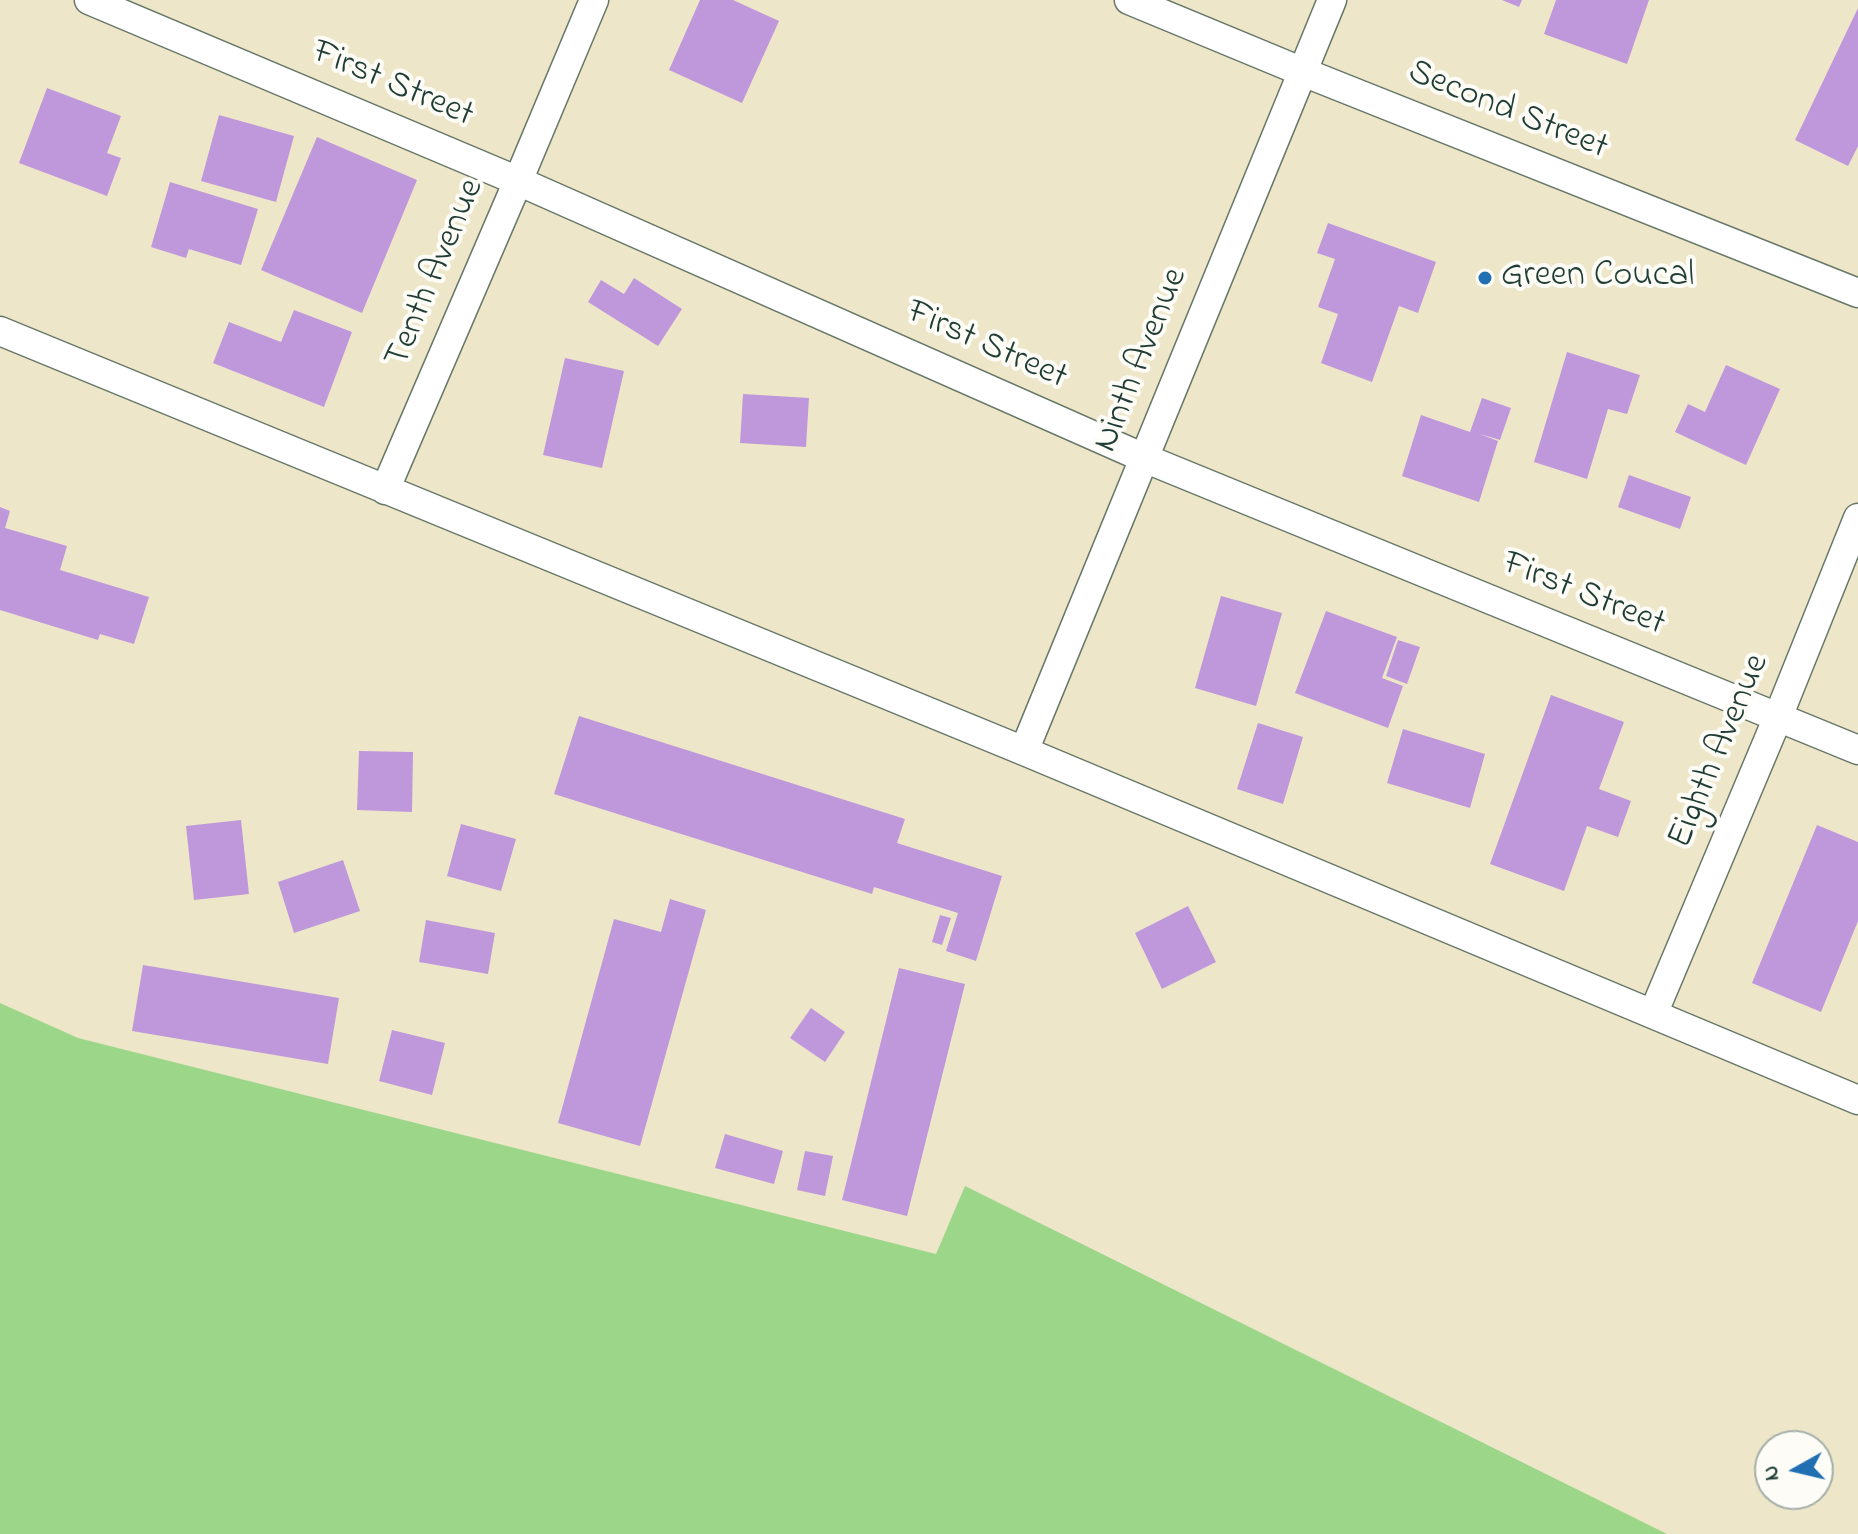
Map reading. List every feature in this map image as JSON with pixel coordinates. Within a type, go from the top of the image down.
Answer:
[{"type":"street","name":"First Street","points":[[89,0],[518,181],[1144,458],[1858,750]]},
{"type":"street","name":"Tenth Avenue","points":[[385,490],[594,0]]},
{"type":"street","name":"Second Street","points":[[1129,0],[1858,293]]},
{"type":"street","name":"Ninth Avenue","points":[[1024,751],[1332,0]]},
{"type":"street","points":[[0,331],[1024,751],[1858,1100]]},
{"type":"street","name":"Eighth Avenue","points":[[1653,1014],[1858,518]]},
{"type":"green space","points":[[0,1003],[78,1038],[936,1254],[965,1186],[1667,1534],[0,1534]]},
{"type":"building","points":[[700,0],[733,0],[779,21],[742,103],[669,70]]},
{"type":"building","points":[[1502,0],[1522,0],[1519,7]]},
{"type":"building","points":[[1556,0],[1649,0],[1627,64],[1544,34]]},
{"type":"building","points":[[1858,8],[1858,146],[1848,166],[1795,140]]},
{"type":"building","points":[[47,88],[121,116],[107,153],[121,158],[107,196],[19,163]]},
{"type":"building","points":[[219,115],[294,136],[276,202],[201,181]]},
{"type":"building","points":[[317,137],[417,180],[362,313],[261,270]]},
{"type":"building","points":[[170,182],[258,209],[241,265],[189,249],[186,258],[151,247]]},
{"type":"building","points":[[1328,223],[1436,262],[1418,313],[1399,306],[1372,382],[1321,363],[1338,314],[1318,307],[1335,259],[1317,253]]},
{"type":"building","points":[[634,278],[682,309],[658,346],[588,302],[601,280],[624,294]]},
{"type":"building","points":[[294,310],[352,332],[324,407],[213,363],[229,322],[281,342]]},
{"type":"building","points":[[1567,352],[1640,375],[1627,414],[1608,409],[1587,479],[1534,462]]},
{"type":"building","points":[[565,358],[624,371],[602,468],[543,455]]},
{"type":"building","points":[[1726,365],[1780,389],[1746,465],[1675,432],[1688,404],[1705,412]]},
{"type":"building","points":[[743,394],[809,398],[806,447],[740,443]]},
{"type":"building","points":[[1482,398],[1511,408],[1500,440],[1480,434],[1498,441],[1479,502],[1402,476],[1421,415],[1470,432]]},
{"type":"building","points":[[1629,475],[1691,497],[1680,529],[1618,507]]},
{"type":"building","points":[[0,507],[10,511],[5,528],[67,546],[60,570],[149,597],[134,644],[100,634],[98,640],[0,610]]},
{"type":"building","points":[[1221,596],[1282,613],[1256,706],[1195,688]]},
{"type":"building","points":[[1326,611],[1397,637],[1382,678],[1403,686],[1388,728],[1295,693]]},
{"type":"building","points":[[1398,640],[1420,647],[1407,684],[1386,676]]},
{"type":"building","points":[[1551,695],[1624,722],[1599,789],[1631,801],[1618,837],[1587,826],[1564,891],[1490,864]]},
{"type":"building","points":[[579,716],[905,819],[897,843],[1002,876],[976,961],[946,951],[958,913],[874,887],[872,894],[554,794]]},
{"type":"building","points":[[1258,723],[1303,737],[1283,804],[1237,789]]},
{"type":"building","points":[[1403,729],[1485,754],[1470,808],[1387,783]]},
{"type":"building","points":[[359,751],[413,752],[412,812],[357,810]]},
{"type":"building","points":[[241,820],[249,894],[194,900],[186,826]]},
{"type":"building","points":[[461,824],[516,839],[501,891],[447,876]]},
{"type":"building","points":[[1817,825],[1858,842],[1858,921],[1821,1012],[1752,983]]},
{"type":"building","points":[[343,860],[360,911],[294,933],[278,882]]},
{"type":"building","points":[[670,899],[706,910],[640,1146],[558,1123],[614,919],[661,932]]},
{"type":"building","points":[[1188,906],[1216,962],[1162,989],[1135,933]]},
{"type":"building","points":[[940,915],[951,918],[942,945],[932,942]]},
{"type":"building","points":[[426,920],[495,933],[488,974],[419,962]]},
{"type":"building","points":[[143,965],[339,998],[328,1064],[132,1031]]},
{"type":"building","points":[[899,968],[965,984],[907,1216],[842,1200]]},
{"type":"building","points":[[811,1008],[845,1032],[825,1062],[790,1038]]},
{"type":"building","points":[[392,1030],[445,1043],[432,1095],[379,1081]]},
{"type":"building","points":[[725,1134],[783,1151],[774,1184],[715,1168]]},
{"type":"building","points":[[805,1151],[833,1156],[825,1196],[797,1190]]},
{"type":"place","name":"Green Coucal","points":[[1485,278]]}]
